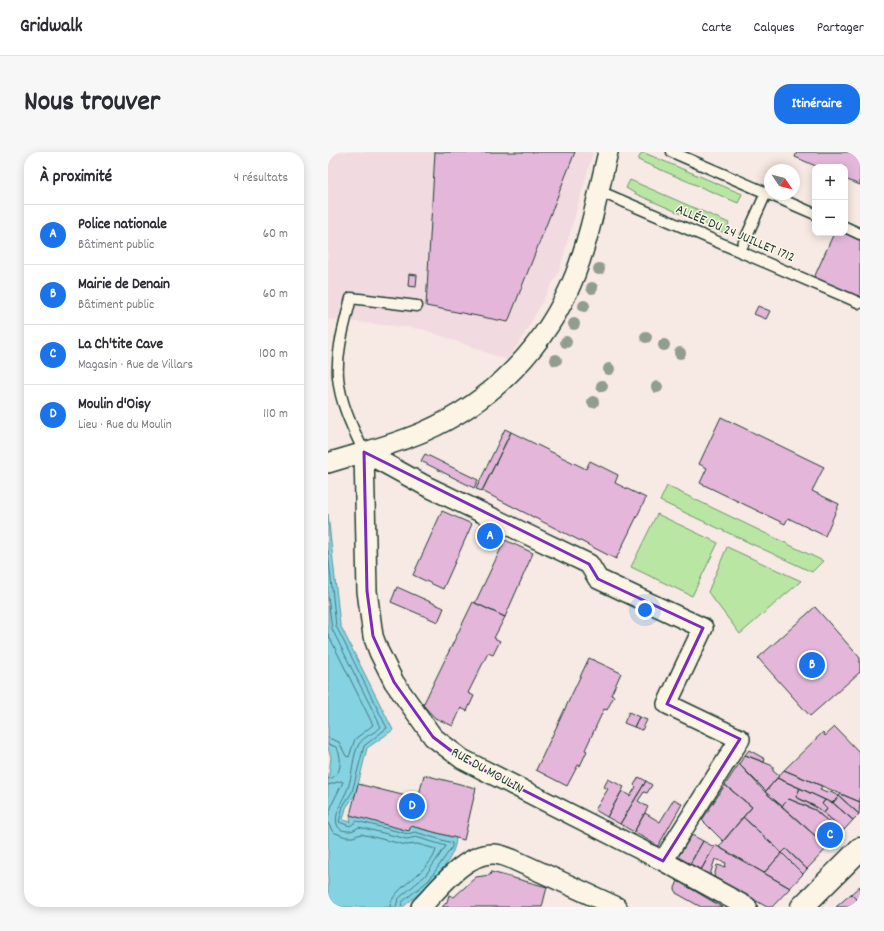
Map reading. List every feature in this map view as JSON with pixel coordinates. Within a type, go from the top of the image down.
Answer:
[{"type":"street","points":[[330,462],[422,433],[450,419],[488,395],[514,370],[544,333],[565,298],[581,258],[608,152]]},
{"type":"street","points":[[364,452],[426,486],[589,564],[598,579],[703,628],[667,704],[740,739],[663,861]]},
{"type":"street","name":"RUE DU MOULIN","points":[[364,452],[368,606],[373,636],[386,667],[409,704],[433,737],[441,745],[462,760],[663,861],[747,907]]},
{"type":"street","points":[[802,907],[860,849]]},
{"type":"street","points":[[421,907],[463,865],[479,856],[494,854],[512,859],[617,907]]},
{"type":"lane","points":[[672,152],[764,192]]},
{"type":"lane","name":"ALLÉE DU 24 JUILLET 1712","points":[[598,190],[860,303]]},
{"type":"lane","points":[[740,251],[764,197]]},
{"type":"lane","points":[[782,200],[812,213]]},
{"type":"lane","points":[[848,228],[860,234]]},
{"type":"lane","points":[[364,452],[348,416],[338,377],[339,355],[351,298],[417,306]]},
{"type":"highlighted area","points":[[364,452],[589,564],[598,579],[703,628],[667,704],[740,739],[663,861],[462,759],[433,737],[394,682],[373,636],[367,591]]},
{"type":"shaded area","points":[[328,152],[593,152],[559,271],[524,335],[507,360],[423,329],[328,319]]},
{"type":"green space","points":[[642,152],[742,194],[738,203],[638,160]]},
{"type":"green space","points":[[630,180],[729,223],[725,233],[636,194],[626,188]]},
{"type":"green space","points":[[667,486],[823,561],[812,572],[660,501]]},
{"type":"green space","points":[[657,514],[718,543],[692,596],[631,567]]},
{"type":"green space","points":[[727,547],[801,581],[740,634],[708,592]]},
{"type":"water","points":[[328,514],[340,625],[393,730],[367,748],[356,793],[346,808],[343,820],[351,822],[350,815],[409,830],[411,826],[456,838],[450,858],[444,867],[428,885],[403,907],[328,907],[328,783],[331,757],[328,748]]},
{"type":"building","points":[[435,152],[575,152],[508,322],[426,306]]},
{"type":"building","points":[[797,152],[860,152],[860,185],[848,180],[848,164],[812,164],[795,157]]},
{"type":"building","points":[[848,231],[860,236],[860,300],[813,280],[833,236],[848,236]]},
{"type":"building","points":[[409,274],[417,275],[416,287],[408,286]]},
{"type":"building","points":[[758,306],[770,311],[766,319],[754,314]]},
{"type":"building","points":[[721,417],[824,467],[812,491],[839,504],[825,536],[788,518],[785,524],[700,483],[707,468],[699,464]]},
{"type":"building","points":[[505,429],[511,432],[482,491],[476,489]]},
{"type":"building","points":[[511,432],[586,469],[590,461],[618,475],[615,483],[646,498],[616,559],[482,491]]},
{"type":"building","points":[[425,454],[478,480],[474,488],[421,461]]},
{"type":"building","points":[[442,511],[472,524],[443,589],[413,575]]},
{"type":"building","points":[[505,540],[533,553],[505,617],[475,603]]},
{"type":"building","points":[[397,587],[444,608],[438,622],[391,602]]},
{"type":"building","points":[[473,602],[505,617],[494,638],[500,641],[493,655],[488,653],[468,693],[474,696],[467,711],[461,708],[453,726],[435,718],[423,705]]},
{"type":"building","points":[[815,607],[860,658],[860,672],[810,716],[758,658]]},
{"type":"building","points":[[589,658],[621,673],[611,695],[614,696],[607,710],[604,709],[585,750],[587,751],[580,766],[578,765],[567,786],[536,770]]},
{"type":"building","points":[[629,712],[639,717],[634,727],[624,723]]},
{"type":"building","points":[[639,717],[647,720],[642,730],[634,727]]},
{"type":"building","points":[[835,727],[860,753],[860,802],[784,770],[823,732],[825,736]]},
{"type":"building","points":[[749,750],[765,759],[764,762],[745,755]]},
{"type":"building","points":[[745,755],[773,766],[773,771],[779,776],[766,791],[739,764]]},
{"type":"building","points":[[739,764],[765,792],[828,847],[807,869],[786,849],[782,853],[743,817],[752,807],[725,785]]},
{"type":"building","points":[[784,770],[822,786],[820,790],[827,793],[828,791],[839,796],[832,803],[777,778]]},
{"type":"building","points":[[424,775],[476,788],[464,840],[411,826],[409,831],[350,815],[358,784],[418,799]]},
{"type":"building","points":[[639,777],[646,781],[620,824],[607,817],[622,791],[630,796],[636,787],[634,785]]},
{"type":"building","points":[[777,778],[800,788],[796,797],[818,808],[844,830],[841,833],[815,810],[789,799],[782,806],[765,792]]},
{"type":"building","points":[[608,779],[624,787],[607,817],[595,810],[608,789],[604,787]]},
{"type":"building","points":[[646,781],[652,785],[647,793],[644,792],[638,801],[648,807],[634,832],[620,824]]},
{"type":"building","points":[[725,785],[752,807],[723,841],[702,820]]},
{"type":"building","points":[[800,788],[825,800],[822,804],[827,809],[824,813],[818,808],[796,797]]},
{"type":"building","points":[[841,794],[860,802],[859,814],[839,796]]},
{"type":"building","points":[[839,796],[859,814],[853,820],[833,803]]},
{"type":"building","points":[[674,799],[682,804],[658,846],[634,832],[645,813],[660,822]]},
{"type":"building","points":[[789,799],[815,810],[841,833],[828,847],[782,806]]},
{"type":"building","points":[[825,800],[833,803],[853,820],[844,830],[824,813],[827,809],[822,804]]},
{"type":"building","points":[[743,817],[782,853],[764,873],[719,847]]},
{"type":"building","points":[[692,835],[703,841],[690,864],[678,857]]},
{"type":"building","points":[[703,841],[714,847],[701,870],[690,864]]},
{"type":"building","points":[[715,845],[790,888],[772,907],[767,907],[714,877],[717,865],[725,867],[726,863],[715,859],[710,875],[701,870]]},
{"type":"building","points":[[786,849],[807,869],[803,874],[782,853]]},
{"type":"building","points":[[782,853],[803,874],[790,888],[764,873]]},
{"type":"building","points":[[491,872],[547,887],[542,907],[442,907],[447,902],[449,895],[454,897],[476,877],[490,875]]},
{"type":"building","points":[[678,881],[722,907],[701,907],[676,893],[675,888]]},
{"type":"building","points":[[860,886],[860,903],[851,894]]},
{"type":"building","points":[[851,894],[860,903],[860,907],[836,907]]},
{"type":"place","name":"Police nationale","points":[[490,536]]},
{"type":"place","name":"Mairie de Denain","points":[[812,665]]},
{"type":"place","name":"Moulin d'Oisy","points":[[412,806]]},
{"type":"place","name":"La Ch'tite Cave","points":[[830,835]]}]
